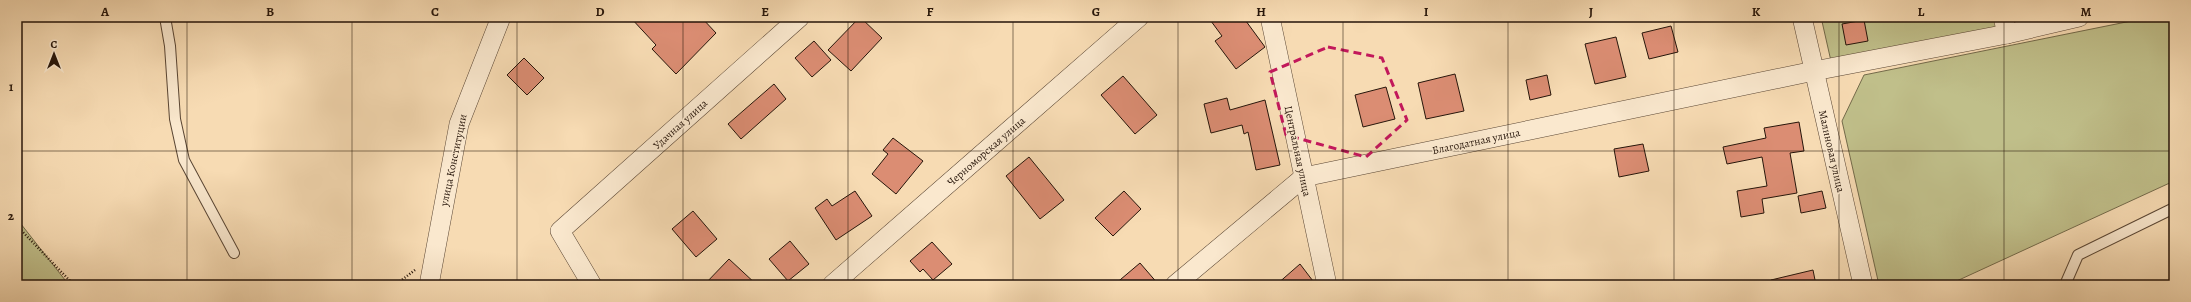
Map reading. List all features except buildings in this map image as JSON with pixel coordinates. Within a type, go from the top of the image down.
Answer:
[{"type":"street","name":"улица Конституции","points":[[429,285],[459,124],[501,17]]},
{"type":"street","name":"Удачная улица","points":[[592,285],[560,231],[800,17]]},
{"type":"street","name":"Черноморская улица","points":[[832,285],[1139,17]]},
{"type":"street","name":"Центральная улица","points":[[1270,17],[1327,285]]},
{"type":"street","name":"Малиновая улица","points":[[1802,17],[1863,285]]},
{"type":"street","name":"Благодатная улица","points":[[1175,285],[1304,177],[1814,71],[2005,26],[2079,17]]},
{"type":"lane","points":[[165,17],[170,46],[175,119],[184,160],[234,253]]},
{"type":"lane","points":[[2065,285],[2078,255],[2174,208]]},
{"type":"path","points":[[17,226],[74,285]]},
{"type":"highlighted area","points":[[1328,47],[1382,58],[1407,120],[1366,157],[1286,135],[1270,72]]},
{"type":"shaded area","points":[[1821,17],[1998,17],[2001,28],[1833,70]]},
{"type":"shaded area","points":[[2151,17],[2174,17],[2174,181],[1948,285],[1879,285],[1842,121],[1864,75]]},
{"type":"shaded area","points":[[17,219],[69,285],[17,285]]}]
